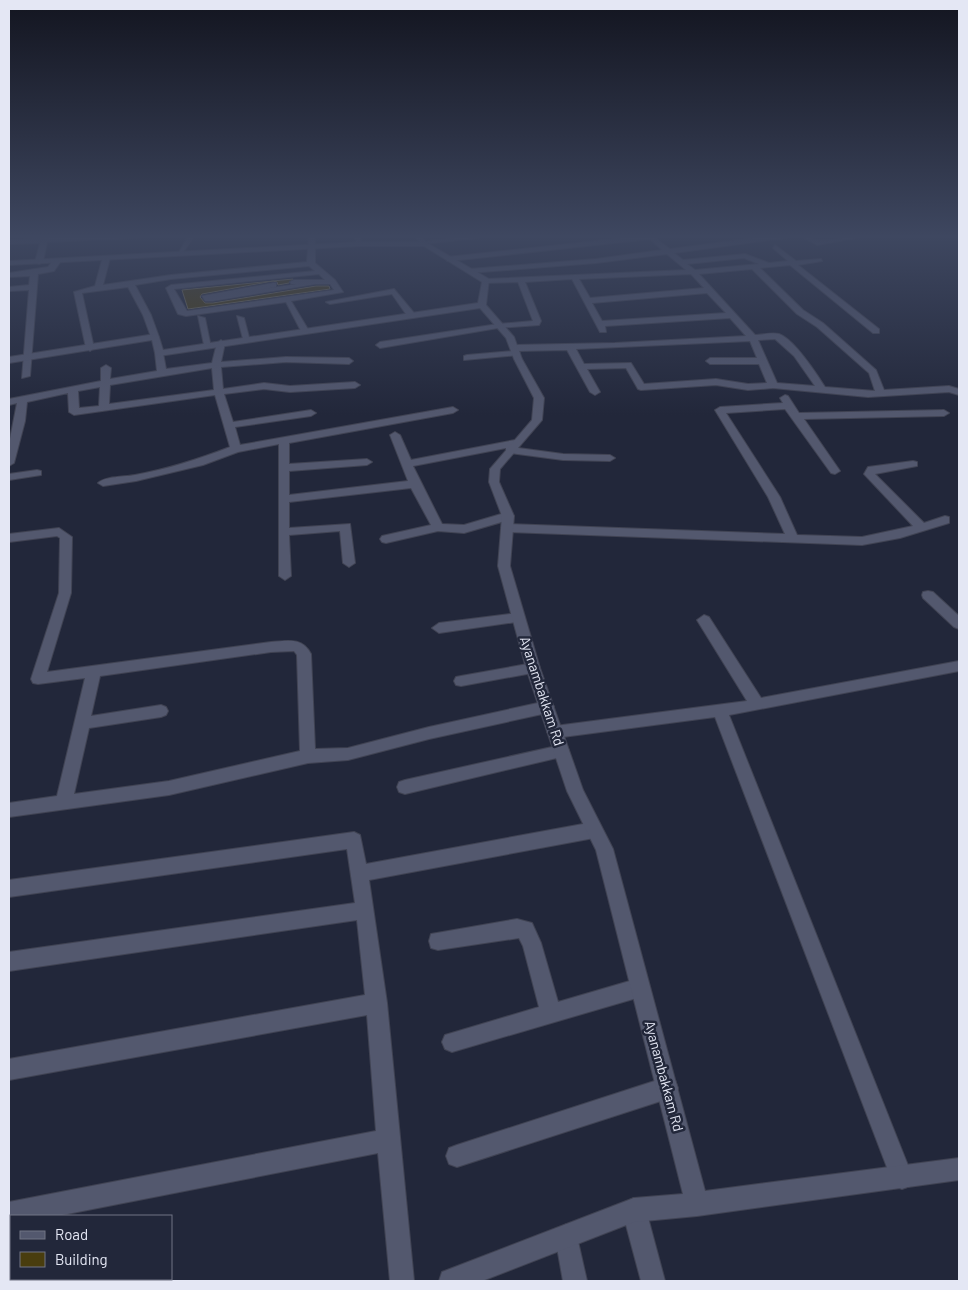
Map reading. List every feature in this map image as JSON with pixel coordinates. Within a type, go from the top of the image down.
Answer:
[{"type":"street","points":[[25,376],[31,295]]},
{"type":"street","points":[[79,295],[90,348]]},
{"type":"street","points":[[136,295],[147,315],[155,337],[160,353],[162,373]]},
{"type":"street","points":[[173,295],[181,312],[186,314],[317,295]]},
{"type":"street","points":[[206,295],[208,299],[213,299],[238,295]]},
{"type":"street","points":[[304,332],[290,305],[349,295]]},
{"type":"street","points":[[398,295],[411,315]]},
{"type":"street","points":[[160,353],[482,305],[484,295]]},
{"type":"street","points":[[380,344],[498,326],[532,324],[537,321],[527,295]]},
{"type":"street","points":[[585,295],[602,327],[733,315]]},
{"type":"street","points":[[588,301],[652,295]]},
{"type":"street","points":[[715,295],[753,338],[763,361],[788,406],[835,471]]},
{"type":"street","points":[[783,295],[800,312],[820,325],[872,372],[880,393]]},
{"type":"street","points":[[833,295],[876,330]]},
{"type":"street","name":"Ayanambakkam Rd","points":[[482,305],[498,326],[510,337],[539,398],[537,420],[495,469],[494,482],[507,522],[504,566],[533,668],[548,707],[575,791],[604,848],[697,1204]]},
{"type":"street","points":[[201,318],[208,345]]},
{"type":"street","points":[[240,318],[247,339]]},
{"type":"street","points":[[468,358],[515,351],[570,347],[776,336],[805,362],[823,391]]},
{"type":"street","points":[[9,360],[155,337]]},
{"type":"street","points":[[221,343],[216,366],[219,392],[231,425],[236,449]]},
{"type":"street","points":[[570,347],[595,392]]},
{"type":"street","points":[[9,402],[162,373],[216,366],[276,360],[349,361]]},
{"type":"street","points":[[710,362],[763,361]]},
{"type":"street","points":[[581,367],[628,366],[632,369],[641,387],[716,382],[748,387],[776,386],[823,391],[880,393],[949,389],[959,392]]},
{"type":"street","points":[[104,408],[106,368]]},
{"type":"street","points":[[73,390],[74,412],[264,386],[290,389],[355,385]]},
{"type":"street","points":[[9,463],[20,421],[22,399]]},
{"type":"street","points":[[788,406],[720,410],[774,497],[794,539]]},
{"type":"street","points":[[103,482],[181,468],[236,449],[453,410]]},
{"type":"street","points":[[797,416],[944,413]]},
{"type":"street","points":[[231,425],[311,414]]},
{"type":"street","points":[[395,434],[416,484],[438,527]]},
{"type":"street","points":[[284,440],[283,532],[285,576]]},
{"type":"street","points":[[409,464],[513,446],[563,457],[610,458]]},
{"type":"street","points":[[284,468],[366,462]]},
{"type":"street","points":[[912,464],[872,469],[869,474],[921,527]]},
{"type":"street","points":[[9,477],[37,473]]},
{"type":"street","points":[[283,500],[416,484]]},
{"type":"street","points":[[386,539],[438,527],[464,529],[507,522],[794,539],[862,541],[945,520]]},
{"type":"street","points":[[283,532],[346,527],[349,563]]},
{"type":"street","points":[[9,538],[59,532],[66,537],[64,593],[38,678],[272,647],[298,646],[304,654],[308,756]]},
{"type":"street","points":[[928,595],[959,624]]},
{"type":"street","points":[[439,628],[518,618]]},
{"type":"street","points":[[704,620],[757,705]]},
{"type":"street","points":[[555,732],[757,705],[959,666]]},
{"type":"street","points":[[461,680],[533,668]]},
{"type":"street","points":[[64,804],[94,671]]},
{"type":"street","points":[[9,810],[64,804],[169,788],[308,756],[348,754],[429,733],[548,707]]},
{"type":"street","points":[[83,723],[161,711]]},
{"type":"street","points":[[720,711],[902,1178]]},
{"type":"street","points":[[404,787],[561,751]]},
{"type":"street","points":[[361,873],[594,830]]},
{"type":"street","points":[[9,888],[354,840],[361,873],[377,1003],[386,1140],[402,1281]]},
{"type":"street","points":[[9,962],[365,910]]},
{"type":"street","points":[[438,941],[517,928],[525,930],[532,943],[551,1013]]},
{"type":"street","points":[[452,1042],[640,988]]},
{"type":"street","points":[[9,1070],[377,1003]]},
{"type":"street","points":[[456,1156],[667,1088]]},
{"type":"street","points":[[9,1214],[386,1140]]},
{"type":"street","points":[[451,1281],[634,1210],[697,1204],[959,1169]]},
{"type":"street","points":[[634,1210],[653,1281]]},
{"type":"street","points":[[567,1236],[575,1281]]},
{"type":"building","points":[[184,295],[201,295],[200,297],[205,303],[213,303],[260,295],[286,295],[188,309]]}]
